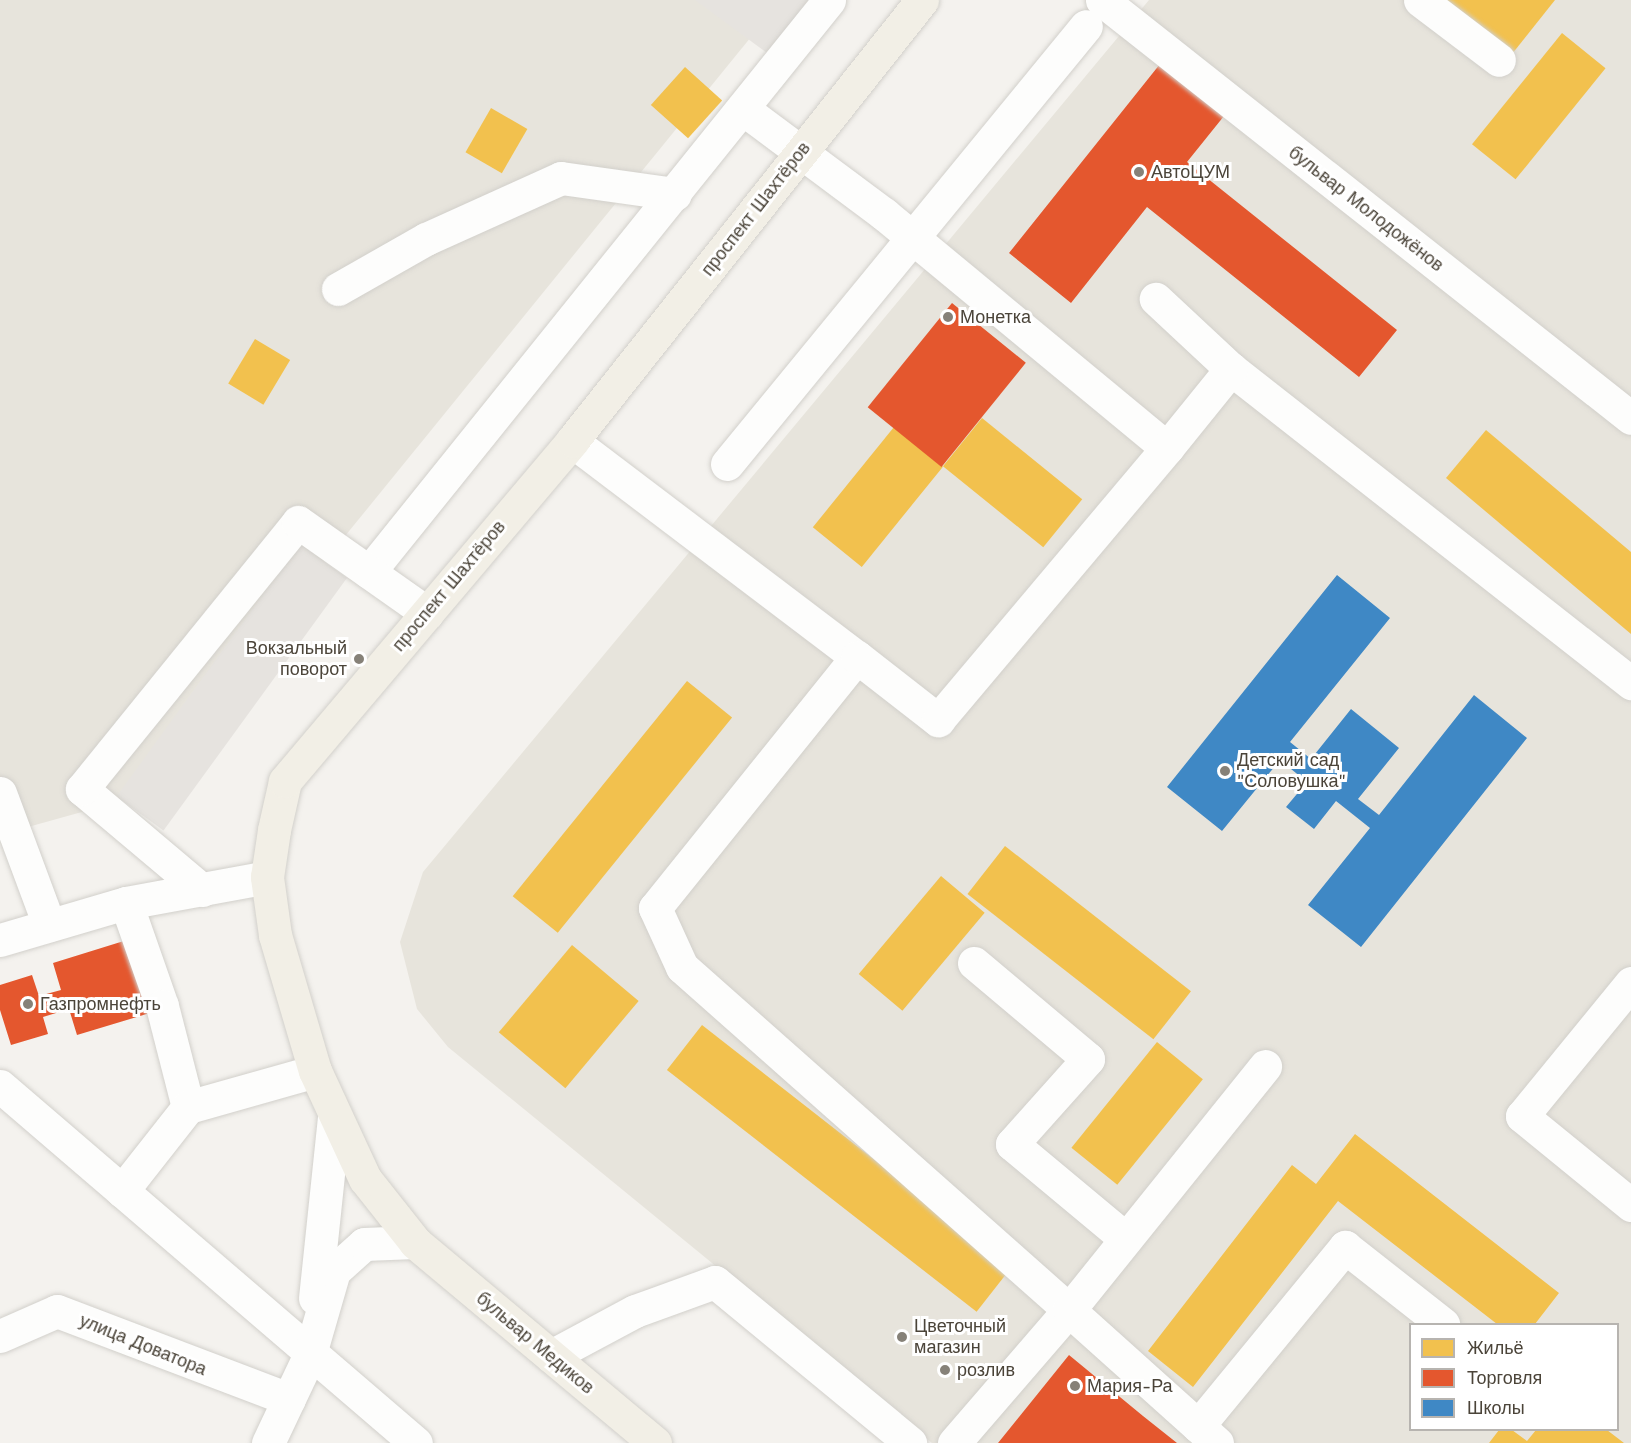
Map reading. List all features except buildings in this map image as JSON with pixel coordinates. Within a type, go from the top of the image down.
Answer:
[{"type":"main road","name":"проспект Шахтёров","points":[[415,1242],[365,1179],[334,1118],[315,1071],[274,935],[267,877],[285,781],[572,441],[922,0]]},
{"type":"main road","name":"бульвар Медиков","points":[[415,1242],[655,1443]]},
{"type":"street","points":[[369,572],[743,110],[829,0]]},
{"type":"street","points":[[1420,0],[1499,60]]},
{"type":"street","points":[[727,464],[1094,13]]},
{"type":"street","name":"бульвар Молодожёнов","points":[[1094,13],[1631,418]]},
{"type":"street","points":[[743,110],[799,155],[912,236],[1167,448]]},
{"type":"street","points":[[338,289],[426,239],[561,178],[675,194]]},
{"type":"street","points":[[1156,299],[1231,369],[1631,683]]},
{"type":"street","points":[[572,441],[938,720],[1231,369]]},
{"type":"street","points":[[202,890],[82,789],[298,522],[427,613]]},
{"type":"street","points":[[857,657],[655,908],[682,967],[1208,1435],[1345,1247],[1442,1323]]},
{"type":"street","points":[[0,793],[8,839],[49,925]]},
{"type":"street","points":[[0,940],[126,903],[267,877]]},
{"type":"street","points":[[126,903],[162,1006],[188,1107]]},
{"type":"street","points":[[974,963],[1088,1059],[1012,1144],[1126,1239]]},
{"type":"street","points":[[1631,983],[1522,1116],[1631,1205]]},
{"type":"street","points":[[954,1443],[1069,1310],[1265,1066]]},
{"type":"street","points":[[122,1191],[188,1107],[315,1071]]},
{"type":"street","points":[[0,1086],[310,1354],[417,1443]]},
{"type":"street","points":[[310,1354],[334,1118]]},
{"type":"street","points":[[268,1443],[310,1354],[334,1271],[364,1244],[415,1242]]},
{"type":"street","points":[[551,1356],[635,1311],[715,1282],[910,1443]]},
{"type":"street","name":"улица Доватора","points":[[0,1336],[57,1311],[289,1399]]},
{"type":"shaded area","points":[[0,0],[781,0],[132,798],[28,827],[0,820]]},
{"type":"shaded area","points":[[695,0],[817,0],[771,56]]},
{"type":"shaded area","points":[[1149,0],[1631,0],[1631,1443],[932,1443],[448,1047],[417,1009],[400,942],[423,872]]},
{"type":"shaded area","points":[[300,544],[347,578],[164,831],[117,796]]},
{"type":"place","name":"АвтоЦУМ","points":[[1139,172]]},
{"type":"place","name":"Монетка","points":[[948,317]]},
{"type":"place","name":"Вокзальный поворот","points":[[359,659]]},
{"type":"place","name":"Детский сад \"Соловушка\"","points":[[1225,771]]},
{"type":"place","name":"Газпромнефть","points":[[28,1004]]},
{"type":"place","name":"Цветочный магазин","points":[[902,1337]]},
{"type":"place","name":"розлив","points":[[945,1370]]},
{"type":"place","name":"Мария-Ра","points":[[1075,1386]]}]
